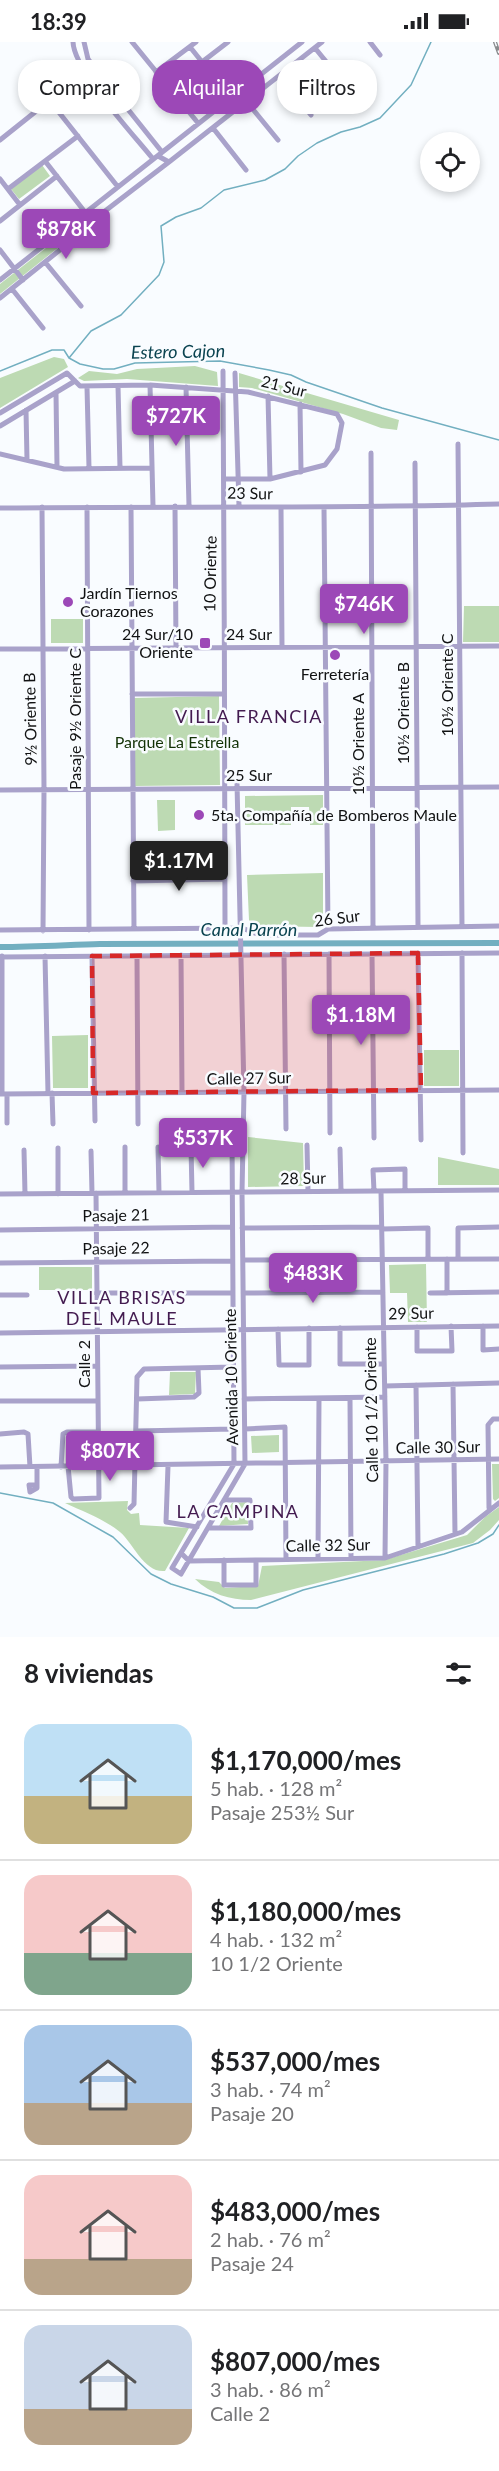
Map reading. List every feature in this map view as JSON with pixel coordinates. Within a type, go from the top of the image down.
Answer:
[{"type":"street","points":[[73,42],[78,60]]},
{"type":"street","points":[[84,42],[89,60]]},
{"type":"street","points":[[132,42],[152,67]]},
{"type":"street","points":[[172,60],[195,42]]},
{"type":"street","points":[[205,60],[228,42]]},
{"type":"street","points":[[265,70],[300,42]]},
{"type":"street","points":[[300,60],[322,42]]},
{"type":"street","points":[[370,42],[380,55]]},
{"type":"street","points":[[190,47],[200,60]]},
{"type":"street","points":[[315,48],[325,60]]},
{"type":"street","points":[[0,140],[33,114]]},
{"type":"street","points":[[60,114],[118,187]]},
{"type":"street","points":[[119,114],[158,156],[169,162]]},
{"type":"street","points":[[129,114],[158,156]]},
{"type":"street","points":[[191,114],[198,123]]},
{"type":"street","points":[[0,280],[210,114]]},
{"type":"street","points":[[0,298],[93,221],[231,114]]},
{"type":"street","points":[[257,114],[278,140]]},
{"type":"street","points":[[213,128],[246,170]]},
{"type":"street","points":[[8,189],[78,136]]},
{"type":"street","points":[[45,161],[93,221]]},
{"type":"street","points":[[0,221],[57,176]]},
{"type":"street","points":[[0,179],[20,205]]},
{"type":"street","points":[[0,250],[24,280]]},
{"type":"street","points":[[45,262],[81,306]]},
{"type":"street","points":[[12,289],[43,328]]},
{"type":"street","name":"10 Oriente","points":[[223,371],[225,928]]},
{"type":"street","points":[[235,373],[239,506]]},
{"type":"street","points":[[0,413],[66,374],[75,381],[0,426]]},
{"type":"street","name":"21 Sur","points":[[75,381],[80,386],[87,387],[150,385],[235,391],[268,396],[338,414],[342,423],[333,458],[325,465],[301,471]]},
{"type":"street","points":[[150,385],[153,506]]},
{"type":"street","points":[[118,386],[120,468]]},
{"type":"street","points":[[87,387],[89,468]]},
{"type":"street","points":[[186,387],[189,506]]},
{"type":"street","points":[[56,393],[57,467]]},
{"type":"street","points":[[268,396],[270,479]]},
{"type":"street","points":[[225,479],[270,479],[301,471],[300,404]]},
{"type":"street","points":[[26,410],[27,460]]},
{"type":"street","name":"10½ Oriente C","points":[[458,444],[462,927]]},
{"type":"street","name":"10½ Oriente A","points":[[371,453],[373,928]]},
{"type":"street","points":[[0,454],[57,467],[152,468]]},
{"type":"street","name":"10½ Oriente B","points":[[415,463],[418,927]]},
{"type":"street","name":"23 Sur","points":[[0,508],[239,506],[324,508],[499,504]]},
{"type":"street","points":[[174,506],[176,648]]},
{"type":"street","name":"9½ Oriente B","points":[[42,507],[43,931]]},
{"type":"street","name":"Pasaje 9½ Oriente C","points":[[87,507],[89,930]]},
{"type":"street","points":[[131,507],[134,929]]},
{"type":"street","points":[[281,507],[282,647]]},
{"type":"street","points":[[324,508],[328,929]]},
{"type":"street","name":"24 Sur","points":[[0,649],[499,646]]},
{"type":"street","points":[[132,694],[223,694]]},
{"type":"street","points":[[237,786],[242,952]]},
{"type":"street","name":"25 Sur","points":[[0,790],[224,789],[237,786],[499,787]]},
{"type":"street","points":[[224,849],[240,848]]},
{"type":"street","points":[[133,881],[225,879]]},
{"type":"street","name":"26 Sur","points":[[0,930],[242,928],[260,935],[318,935],[328,929],[499,926]]},
{"type":"street","name":"26 Sur","points":[[1,957],[137,956],[242,952],[284,954],[499,953]]},
{"type":"street","name":"Avenida 10 Oriente","points":[[189,1561],[245,1464],[242,952]]},
{"type":"street","points":[[418,953],[422,1140]]},
{"type":"street","points":[[462,953],[463,1153]]},
{"type":"street","points":[[284,954],[286,1129]]},
{"type":"street","points":[[329,954],[330,1133]]},
{"type":"street","points":[[372,954],[374,1138]]},
{"type":"street","points":[[181,955],[182,1093]]},
{"type":"street","points":[[45,956],[52,1124]]},
{"type":"street","points":[[92,956],[94,1121]]},
{"type":"street","points":[[137,956],[138,1124]]},
{"type":"street","points":[[1,957],[3,1094],[7,1123]]},
{"type":"street","name":"Calle 27 Sur","points":[[3,1094],[499,1090]]},
{"type":"street","name":"Avenida 10 Oriente","points":[[181,1553],[234,1464],[232,1136]]},
{"type":"street","points":[[307,1144],[308,1191]]},
{"type":"street","points":[[125,1147],[125,1193]]},
{"type":"street","points":[[191,1147],[192,1192]]},
{"type":"street","points":[[58,1148],[58,1194]]},
{"type":"street","points":[[158,1148],[159,1193]]},
{"type":"street","points":[[340,1149],[341,1191]]},
{"type":"street","points":[[24,1150],[25,1194]]},
{"type":"street","name":"Calle 2","points":[[68,1466],[71,1497],[73,1499],[99,1498],[96,1229],[91,1151]]},
{"type":"street","points":[[374,1191],[373,1170],[405,1169],[405,1190]]},
{"type":"street","name":"28 Sur","points":[[0,1194],[499,1190]]},
{"type":"street","name":"Calle 10 1/2 Oriente","points":[[381,1191],[386,1461],[385,1558]]},
{"type":"street","name":"Pasaje 21","points":[[0,1230],[232,1227]]},
{"type":"street","points":[[458,1259],[458,1228],[499,1227]]},
{"type":"street","points":[[242,1228],[428,1228],[428,1259]]},
{"type":"street","points":[[447,1259],[447,1293]]},
{"type":"street","points":[[243,1260],[499,1259]]},
{"type":"street","name":"Pasaje 22","points":[[0,1263],[232,1261]]},
{"type":"street","points":[[243,1293],[383,1292]]},
{"type":"street","points":[[430,1293],[499,1292]]},
{"type":"street","points":[[96,1293],[232,1293]]},
{"type":"street","points":[[0,1295],[27,1295]]},
{"type":"street","points":[[417,1327],[417,1352],[452,1351],[451,1326]]},
{"type":"street","points":[[483,1326],[483,1350],[499,1349]]},
{"type":"street","name":"29 Sur","points":[[0,1333],[499,1326]]},
{"type":"street","points":[[278,1329],[279,1365],[309,1365],[309,1328]]},
{"type":"street","points":[[340,1328],[340,1364],[384,1364]]},
{"type":"street","points":[[0,1367],[97,1366]]},
{"type":"street","points":[[137,1399],[194,1397],[199,1393],[198,1368]]},
{"type":"street","points":[[130,1508],[135,1504],[137,1377],[144,1369],[233,1368]]},
{"type":"street","points":[[385,1386],[499,1383]]},
{"type":"street","points":[[453,1384],[455,1534]]},
{"type":"street","points":[[416,1385],[418,1546]]},
{"type":"street","points":[[244,1399],[385,1397]]},
{"type":"street","points":[[318,1558],[319,1398]]},
{"type":"street","points":[[350,1398],[351,1558]]},
{"type":"street","points":[[0,1401],[97,1401]]},
{"type":"street","points":[[489,1508],[488,1425],[493,1419],[499,1419]]},
{"type":"street","points":[[245,1429],[285,1427],[286,1559]]},
{"type":"street","points":[[137,1431],[234,1429]]},
{"type":"street","points":[[0,1434],[24,1432],[28,1434],[37,1485]]},
{"type":"street","points":[[60,1467],[63,1434],[98,1432]]},
{"type":"street","name":"Calle 30 Sur","points":[[0,1467],[499,1460]]},
{"type":"street","points":[[168,1466],[166,1522],[197,1527]]},
{"type":"street","points":[[208,1528],[252,1528],[250,1500],[224,1500]]},
{"type":"street","name":"Calle 32 Sur","points":[[189,1561],[385,1558],[467,1529],[489,1508],[499,1503]]},
{"type":"street","points":[[181,1553],[189,1561],[181,1574],[171,1568],[181,1553]]},
{"type":"street","points":[[224,1560],[224,1585],[256,1585],[256,1560]]},
{"type":"highlighted area","points":[[418,953],[421,1090],[93,1093],[92,956]]},
{"type":"green space","points":[[42,165],[50,176],[19,199],[11,189]]},
{"type":"green space","points":[[79,222],[84,227],[0,294],[0,284]]},
{"type":"green space","points":[[54,357],[64,359],[68,367],[0,408],[0,378]]},
{"type":"green space","points":[[195,366],[217,372],[218,386],[127,379],[84,381],[78,378],[89,371],[117,374],[137,369]]},
{"type":"green space","points":[[239,373],[399,420],[397,430],[381,428],[343,414],[252,388],[239,387]]},
{"type":"green space","points":[[464,606],[499,606],[499,642],[463,642]]},
{"type":"green space","points":[[51,619],[83,619],[83,643],[51,643]]},
{"type":"green space","name":"Parque La Estrella","points":[[219,696],[220,785],[135,786],[134,698]]},
{"type":"green space","points":[[323,795],[323,825],[310,825],[309,807],[291,807],[291,825],[245,825],[245,796]]},
{"type":"green space","points":[[157,800],[175,800],[175,830],[158,831]]},
{"type":"green space","points":[[323,873],[323,924],[318,927],[253,926],[249,920],[247,875]]},
{"type":"green space","points":[[88,1035],[88,1088],[53,1088],[52,1036]]},
{"type":"green space","points":[[424,1050],[459,1050],[459,1086],[424,1086]]},
{"type":"green space","points":[[248,1137],[303,1143],[304,1186],[248,1187]]},
{"type":"green space","points":[[438,1157],[499,1169],[499,1185],[438,1185]]},
{"type":"green space","points":[[426,1264],[427,1322],[408,1322],[407,1293],[390,1293],[389,1265]]},
{"type":"green space","points":[[39,1267],[92,1267],[92,1290],[39,1290]]},
{"type":"green space","points":[[170,1372],[196,1372],[195,1394],[169,1395]]},
{"type":"green space","points":[[279,1435],[279,1452],[252,1453],[251,1436]]},
{"type":"green space","points":[[492,1464],[499,1464],[499,1498],[495,1501],[493,1499]]},
{"type":"green space","points":[[128,1501],[127,1510],[131,1514],[139,1513],[140,1525],[189,1528],[165,1571],[145,1563],[125,1537],[114,1527],[65,1503]]},
{"type":"green space","points":[[247,1502],[248,1524],[219,1526],[232,1503]]},
{"type":"green space","points":[[499,1507],[499,1520],[473,1543],[251,1600],[221,1595],[207,1589],[195,1579],[219,1582],[225,1588],[258,1586],[262,1566],[384,1560],[467,1535]]},
{"type":"waterway","points":[[69,358],[91,331],[121,315],[159,275],[164,262],[161,226],[176,217],[201,208],[224,190],[265,180],[285,169],[298,156],[317,143],[380,118],[411,85],[431,42]]},
{"type":"waterway","name":"Estero Cajon","points":[[0,371],[52,350],[64,350],[69,358],[80,364],[103,369],[114,369],[135,363],[220,361],[291,375],[382,408],[499,440]]},
{"type":"waterway","name":"Canal Parrón","points":[[0,947],[100,944],[499,943]]},
{"type":"waterway","points":[[0,1493],[53,1503],[113,1537],[151,1574],[171,1584],[213,1597],[234,1608],[257,1608],[303,1590],[444,1554],[478,1543],[493,1534],[499,1525]]},
{"type":"railway","points":[[495,42],[499,53]]},
{"type":"place","name":"Jardín Tiernos Corazones","points":[[68,602]]},
{"type":"place","name":"24 Sur/10 Oriente","points":[[205,643]]},
{"type":"place","name":"Ferretería","points":[[335,655]]},
{"type":"place","name":"5ta. Compañía de Bomberos Maule","points":[[199,815]]},
{"type":"district","name":"VILLA FRANCIA","points":[[249,717]]},
{"type":"district","name":"VILLA BRISAS DEL MAULE","points":[[122,1308]]},
{"type":"district","name":"LA CAMPINA","points":[[238,1512]]}]
